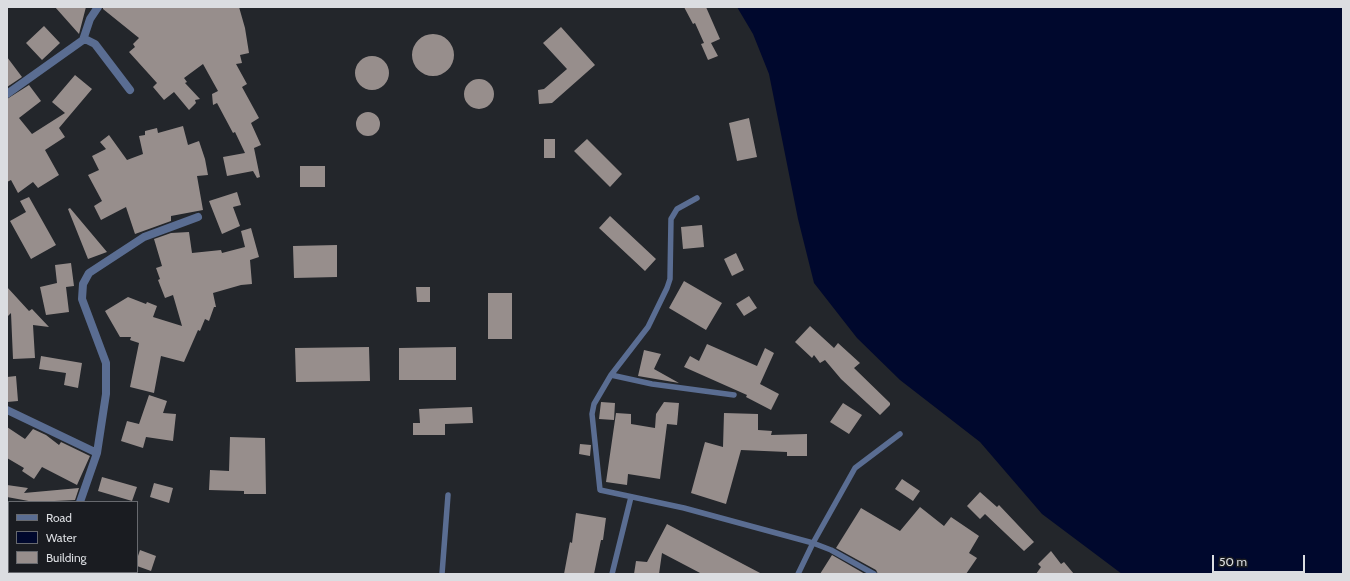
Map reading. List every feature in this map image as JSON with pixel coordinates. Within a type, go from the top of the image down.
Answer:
[{"type":"street","points":[[7,94],[83,40],[90,19],[98,7]]},
{"type":"street","points":[[83,40],[87,40],[95,44],[130,90]]},
{"type":"street","points":[[80,501],[89,480],[97,453],[106,394],[106,363],[82,299],[83,284],[90,273],[144,237],[198,217]]},
{"type":"street","points":[[7,410],[97,453]]},
{"type":"lane","points":[[697,198],[677,209],[672,219],[670,279],[667,288],[648,326],[611,375],[594,404],[592,414],[600,490],[684,508],[812,543],[831,550],[874,574]]},
{"type":"lane","points":[[611,375],[652,384],[734,395]]},
{"type":"lane","points":[[798,574],[812,543],[855,468],[900,434]]},
{"type":"lane","points":[[442,574],[448,495]]},
{"type":"lane","points":[[612,574],[631,497]]},
{"type":"water","points":[[737,7],[1343,7],[1343,574],[1122,574],[1042,514],[980,442],[900,380],[857,338],[814,283],[798,219],[769,74],[753,34]]},
{"type":"building","points":[[55,7],[86,7],[79,34]]},
{"type":"building","points":[[103,7],[239,7],[245,28],[249,53],[240,55],[242,63],[236,64],[247,84],[242,87],[259,118],[251,123],[261,145],[254,148],[260,177],[257,178],[253,171],[227,176],[223,157],[245,153],[235,132],[233,133],[217,103],[213,105],[212,94],[218,91],[203,64],[184,78],[187,82],[185,83],[200,99],[195,100],[196,103],[189,110],[174,92],[164,100],[153,87],[157,83],[129,52],[135,47],[133,44],[139,38],[103,9]]},
{"type":"building","points":[[684,7],[706,7],[720,39],[711,43],[718,56],[708,60],[701,44],[704,43],[695,23],[693,24]]},
{"type":"building","points":[[44,26],[60,43],[42,60],[26,43]]},
{"type":"building","points":[[561,27],[595,65],[552,103],[539,104],[538,90],[544,89],[567,69],[543,43]]},
{"type":"building","points":[[433,34],[448,40],[454,55],[448,70],[433,76],[418,70],[412,55],[418,40]]},
{"type":"building","points":[[369,56],[375,56],[379,57],[386,63],[389,73],[388,80],[382,87],[375,90],[369,90],[365,89],[358,83],[355,76],[355,70],[356,66],[362,59]]},
{"type":"building","points":[[7,57],[22,77],[7,87]]},
{"type":"building","points":[[75,75],[92,89],[59,128],[65,137],[45,150],[59,175],[38,188],[33,182],[18,193],[11,180],[7,182],[7,99],[29,85],[41,101],[19,118],[32,134],[65,113],[52,102]]},
{"type":"building","points":[[479,79],[485,80],[493,88],[493,100],[485,108],[479,109],[473,108],[465,100],[464,94],[465,88],[473,80]]},
{"type":"building","points":[[368,112],[376,116],[380,124],[376,132],[368,136],[360,132],[356,124],[360,116]]},
{"type":"building","points":[[749,118],[757,157],[737,161],[729,123]]},
{"type":"building","points":[[183,126],[188,145],[199,141],[205,159],[208,175],[197,176],[203,210],[171,216],[171,221],[135,234],[126,207],[101,220],[94,206],[102,201],[88,175],[99,170],[92,156],[106,149],[100,142],[109,135],[127,160],[143,154],[139,136],[145,135],[145,131],[157,128],[158,133]]},
{"type":"building","points":[[544,139],[555,139],[555,158],[544,158]]},
{"type":"building","points":[[587,139],[622,174],[610,187],[574,151]]},
{"type":"building","points":[[300,166],[325,166],[325,187],[300,187]]},
{"type":"building","points":[[237,192],[241,205],[233,207],[240,226],[222,234],[209,201]]},
{"type":"building","points":[[29,197],[56,245],[31,259],[10,221],[26,212],[20,201]]},
{"type":"building","points":[[70,208],[107,252],[88,259],[68,209]]},
{"type":"building","points":[[610,216],[656,259],[645,271],[599,228]]},
{"type":"building","points":[[702,225],[704,247],[683,249],[681,227]]},
{"type":"building","points":[[251,228],[259,257],[250,260],[252,284],[241,285],[213,293],[216,307],[214,307],[209,321],[205,319],[200,331],[198,330],[184,362],[161,356],[154,393],[130,387],[139,343],[130,340],[131,337],[120,337],[105,311],[128,297],[146,304],[147,302],[157,306],[153,317],[182,326],[173,295],[165,298],[158,280],[160,279],[156,268],[162,266],[154,239],[171,233],[189,232],[192,253],[221,250],[222,253],[245,247],[241,231]]},
{"type":"building","points":[[337,245],[337,277],[294,278],[293,246]]},
{"type":"building","points":[[736,253],[744,270],[732,276],[724,259]]},
{"type":"building","points":[[71,263],[74,286],[66,287],[69,312],[46,315],[40,287],[57,283],[55,265]]},
{"type":"building","points":[[684,281],[722,303],[706,330],[669,308]]},
{"type":"building","points":[[7,287],[29,311],[32,309],[49,327],[33,325],[35,358],[13,359],[11,313],[7,317]]},
{"type":"building","points":[[416,287],[430,287],[430,302],[417,302]]},
{"type":"building","points":[[488,293],[512,293],[512,339],[488,339]]},
{"type":"building","points":[[749,296],[757,308],[744,316],[736,304]]},
{"type":"building","points":[[810,326],[834,348],[838,343],[860,363],[854,368],[890,403],[890,405],[880,415],[841,379],[825,360],[820,363],[814,355],[812,358],[795,342]]},
{"type":"building","points":[[707,344],[757,366],[765,348],[774,353],[760,384],[779,394],[771,410],[746,397],[747,395],[684,367],[690,356],[699,361]]},
{"type":"building","points":[[369,347],[370,381],[296,382],[295,348]]},
{"type":"building","points":[[456,347],[456,380],[399,380],[399,348]]},
{"type":"building","points":[[644,350],[661,354],[654,369],[679,383],[638,376]]},
{"type":"building","points":[[41,356],[82,363],[78,388],[64,385],[66,373],[39,369]]},
{"type":"building","points":[[16,376],[18,401],[7,402],[7,377]]},
{"type":"building","points":[[149,395],[167,401],[163,413],[176,414],[173,441],[146,437],[143,448],[121,441],[127,421],[139,424]]},
{"type":"building","points":[[601,402],[615,403],[614,420],[599,419]]},
{"type":"building","points":[[664,402],[679,403],[677,425],[667,424],[660,479],[628,474],[627,485],[606,482],[616,413],[631,414],[631,424],[655,428],[656,414]]},
{"type":"building","points":[[843,403],[862,415],[849,434],[830,422]]},
{"type":"building","points":[[472,407],[473,423],[445,424],[445,435],[413,435],[413,423],[420,423],[419,409]]},
{"type":"building","points":[[724,413],[758,414],[758,430],[772,431],[771,435],[807,434],[807,456],[787,456],[787,452],[741,450],[726,504],[691,493],[705,442],[723,447]]},
{"type":"building","points":[[7,427],[25,439],[33,429],[46,435],[59,445],[61,442],[90,456],[77,485],[42,467],[34,479],[22,471],[24,468],[7,458]]},
{"type":"building","points":[[230,437],[265,438],[266,494],[244,494],[244,491],[209,490],[210,470],[229,471]]},
{"type":"building","points":[[580,444],[591,445],[590,456],[579,454]]},
{"type":"building","points":[[102,477],[137,487],[132,501],[98,491]]},
{"type":"building","points":[[902,479],[920,491],[913,501],[895,489]]},
{"type":"building","points":[[154,483],[173,488],[169,503],[150,497]]},
{"type":"building","points":[[7,485],[28,488],[24,493],[79,488],[75,500],[29,501],[7,497]]},
{"type":"building","points":[[980,492],[997,507],[999,505],[1034,542],[1024,551],[985,514],[980,519],[967,506]]},
{"type":"building","points":[[920,507],[944,526],[951,517],[979,536],[969,553],[977,558],[966,574],[878,574],[876,570],[836,548],[861,508],[900,531]]},
{"type":"building","points":[[576,513],[606,518],[603,540],[601,540],[594,574],[564,574],[570,542],[572,543]]},
{"type":"building","points":[[667,524],[762,574],[702,574],[662,553],[659,574],[634,574],[636,561],[647,562]]},
{"type":"building","points":[[140,550],[156,556],[151,571],[138,566],[138,556]]},
{"type":"building","points":[[1051,551],[1061,564],[1064,562],[1074,574],[1036,574],[1041,567],[1038,564]]},
{"type":"building","points":[[832,555],[865,574],[820,574]]}]
